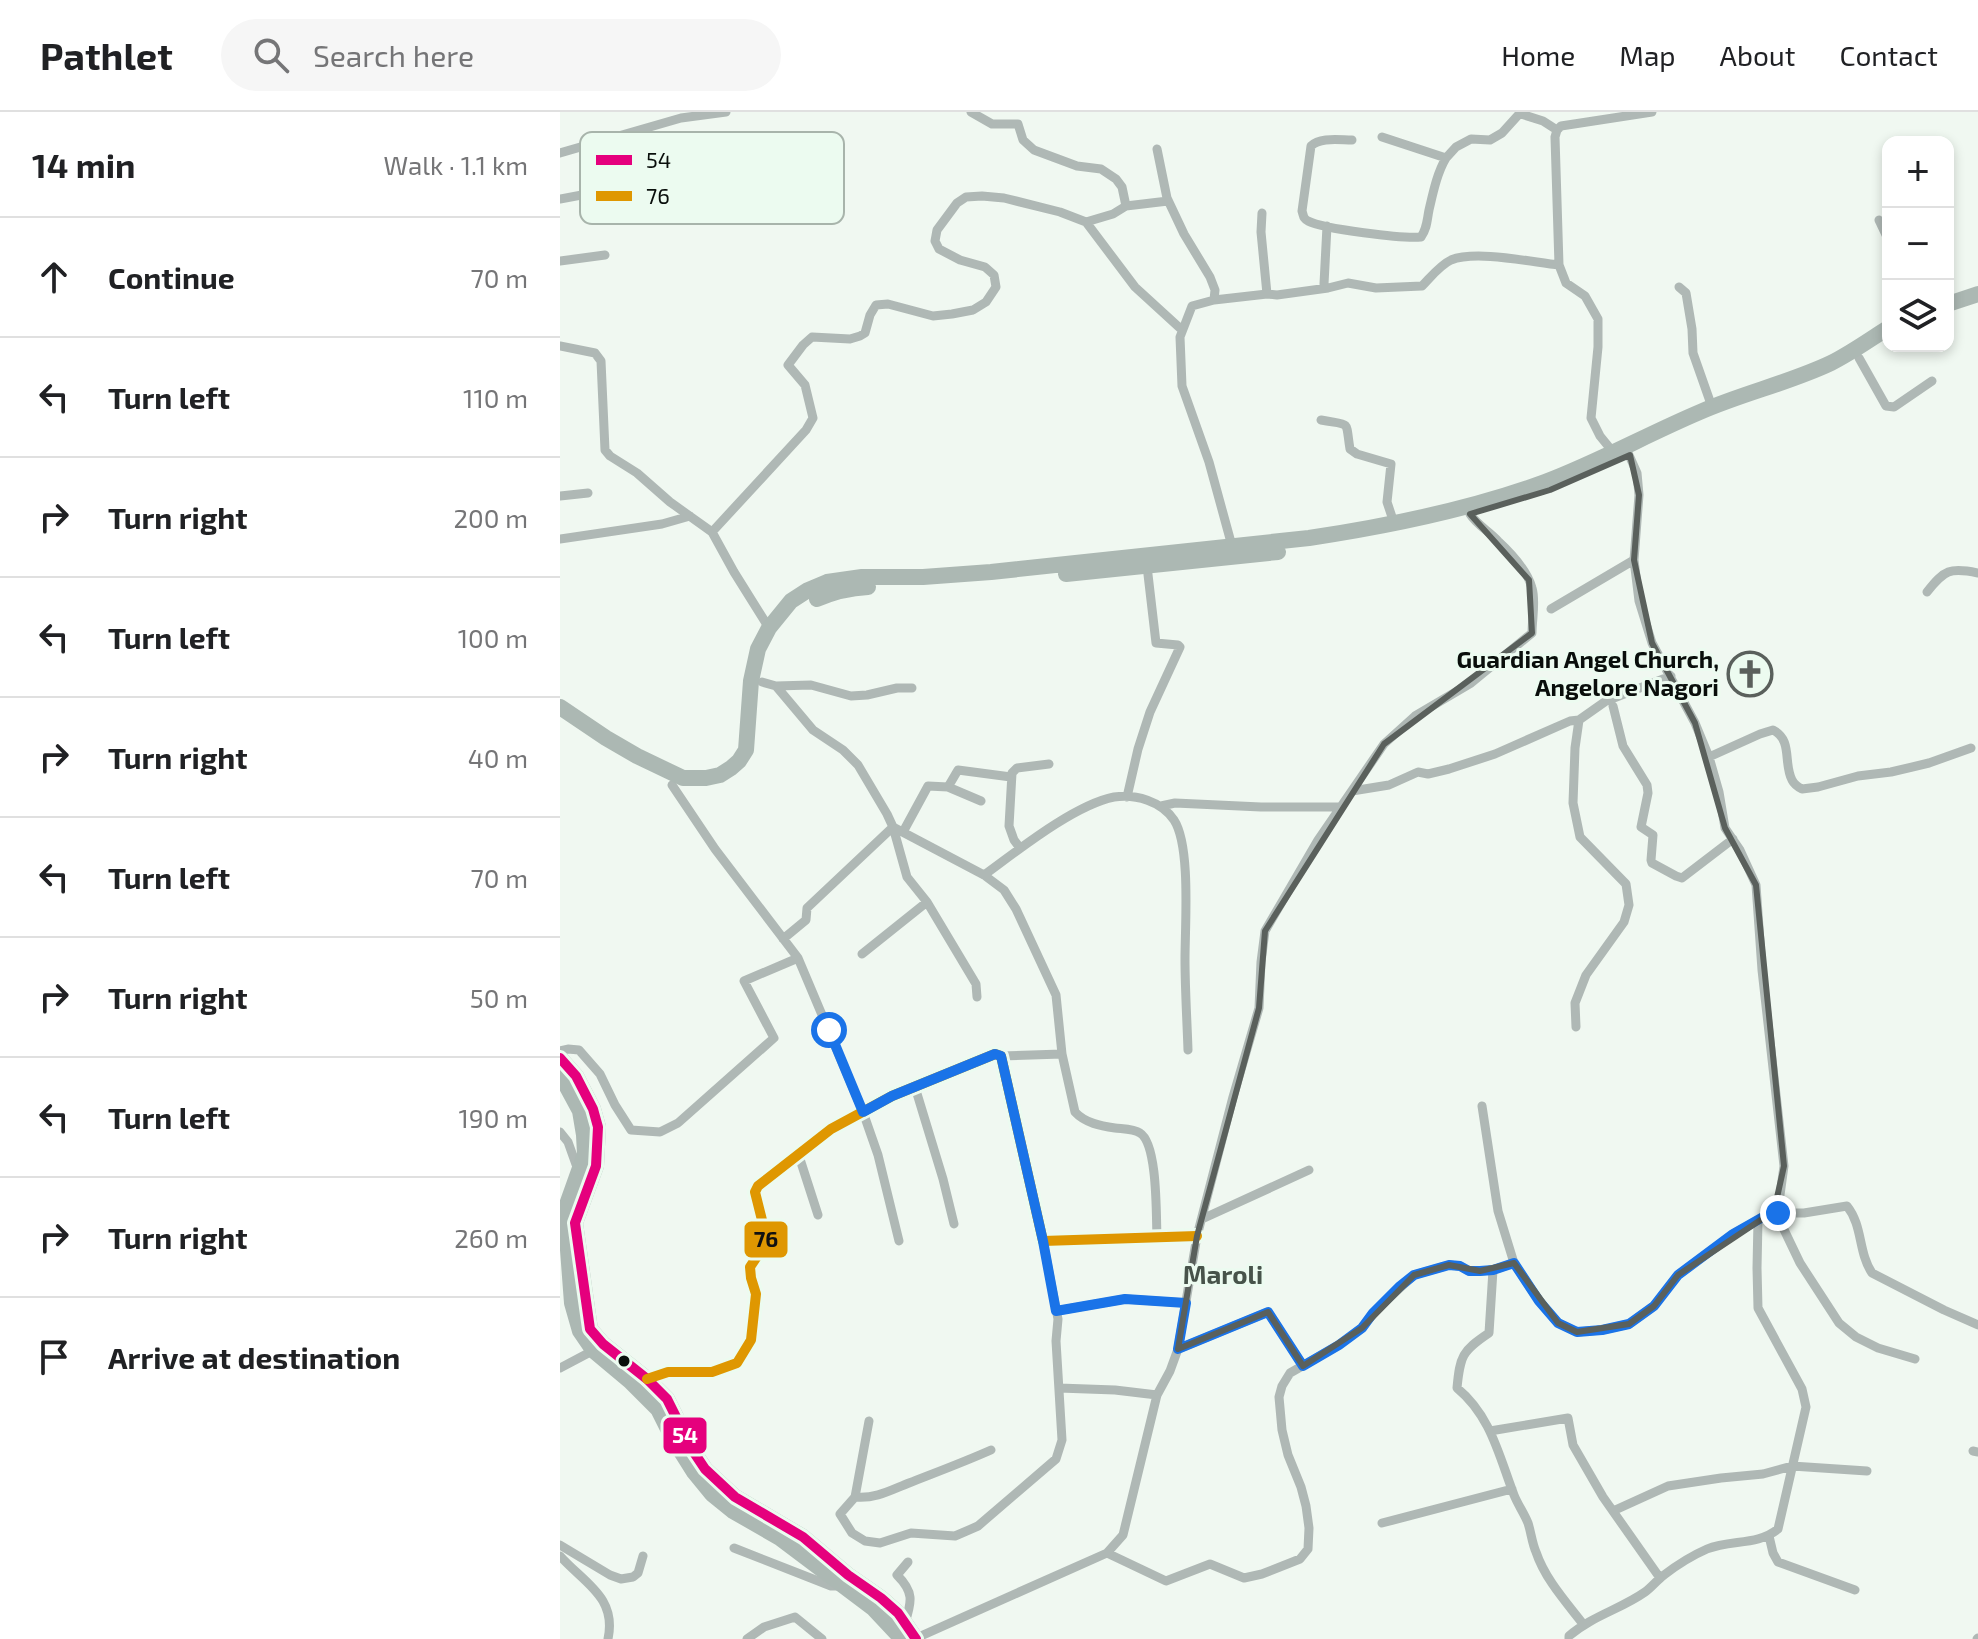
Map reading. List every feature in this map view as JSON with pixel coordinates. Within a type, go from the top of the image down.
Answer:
[{"type":"highway","points":[[1954,292],[1978,285]]},
{"type":"highway","points":[[1954,302],[1978,294]]},
{"type":"highway","points":[[560,707],[672,785],[695,790],[724,785],[748,768],[756,754],[769,684],[768,653],[787,622],[813,600],[854,588],[956,585],[1147,566],[1319,547],[1396,533],[1550,490],[1712,407],[1833,362],[1882,332]]},
{"type":"highway","points":[[560,720],[600,748],[683,778],[720,775],[739,761],[746,750],[751,681],[758,649],[769,628],[791,601],[827,582],[844,578],[951,576],[1309,538],[1394,523],[1542,483],[1814,382],[1882,343]]},
{"type":"highway","points":[[560,1058],[576,1076],[593,1109],[598,1127],[596,1166],[575,1223],[588,1322],[598,1347],[647,1379],[667,1399],[705,1469],[735,1497],[803,1537],[881,1598],[898,1613],[910,1635]]},
{"type":"highway","points":[[560,1074],[580,1111],[585,1154],[565,1210],[572,1303],[580,1331],[658,1409],[694,1472],[712,1494],[733,1511],[780,1538],[910,1635]]},
{"type":"street","points":[[633,132],[681,118],[726,112]]},
{"type":"street","points":[[971,112],[992,124],[1018,124],[1023,140],[1034,150],[1077,166],[1101,169],[1122,187],[1126,206]]},
{"type":"street","points":[[1652,112],[1561,126],[1557,130],[1555,167],[1559,265],[1566,283],[1585,296],[1598,319],[1591,418],[1600,436],[1623,451],[1637,473],[1639,495],[1634,560],[1639,601],[1652,643],[1695,723],[1709,757],[1725,828],[1740,850],[1756,885],[1762,970],[1784,1166],[1780,1195],[1773,1213]]},
{"type":"street","points":[[1352,140],[1320,140],[1311,146],[1302,211],[1304,217],[1307,221],[1327,226],[1411,238],[1421,237],[1425,231],[1440,167],[1456,147],[1471,139],[1490,140],[1502,133],[1521,113],[1557,130]]},
{"type":"street","points":[[1382,137],[1446,158]]},
{"type":"street","points":[[560,153],[580,147]]},
{"type":"street","points":[[1157,149],[1168,201],[1210,277],[1215,290],[1214,300]]},
{"type":"street","points":[[560,199],[580,195]]},
{"type":"street","points":[[712,532],[806,430],[813,418],[805,385],[788,365],[812,337],[850,339],[860,336],[865,333],[876,305],[888,304],[933,316],[973,310],[986,302],[996,287],[994,275],[985,267],[960,260],[939,249],[935,241],[937,230],[957,203],[966,197],[1004,198],[1086,222],[1135,287],[1182,330]]},
{"type":"street","points":[[1086,222],[1113,214],[1126,206],[1168,201]]},
{"type":"street","points":[[1262,213],[1267,294]]},
{"type":"street","points":[[1879,220],[1882,226]]},
{"type":"street","points":[[1325,288],[1327,226]]},
{"type":"street","points":[[560,261],[605,255]]},
{"type":"street","points":[[1232,546],[1209,462],[1182,386],[1180,337],[1192,306],[1214,300],[1277,295],[1348,283],[1376,288],[1422,286],[1448,261],[1467,256],[1559,265]]},
{"type":"street","points":[[1679,287],[1686,293],[1693,353],[1712,407]]},
{"type":"street","points":[[560,346],[595,353],[601,361],[604,445],[610,456],[637,473],[712,532],[769,628]]},
{"type":"street","points":[[1859,358],[1886,406],[1894,407],[1932,381]]},
{"type":"street","points":[[1321,420],[1345,424],[1350,449],[1357,454],[1391,464],[1387,502],[1394,523]]},
{"type":"street","points":[[560,496],[588,493]]},
{"type":"street","points":[[908,1562],[897,1575],[907,1585],[911,1602],[910,1635],[1107,1553],[1123,1535],[1157,1395],[1178,1349],[1197,1236],[1259,1008],[1265,931],[1318,840],[1384,744],[1415,716],[1471,683],[1532,633],[1533,589],[1529,580],[1500,542],[1475,522],[1470,514]]},
{"type":"street","points":[[560,539],[662,524],[690,516]]},
{"type":"street","points":[[1551,609],[1634,560]]},
{"type":"street","points":[[1127,797],[1150,712],[1180,647],[1155,642],[1147,566]]},
{"type":"street","points":[[1927,592],[1945,572],[1962,570],[1978,573]]},
{"type":"street","points":[[1352,791],[1389,785],[1418,772],[1428,774],[1495,754],[1570,721],[1579,720],[1606,701],[1671,676]]},
{"type":"street","points":[[769,684],[811,685],[851,696],[912,688]]},
{"type":"street","points":[[769,684],[813,730],[843,750],[858,765],[893,827],[907,877],[927,902],[976,984],[977,997]]},
{"type":"street","points":[[1613,706],[1623,746],[1647,785],[1641,827],[1653,835],[1652,863],[1682,878],[1733,839]]},
{"type":"street","points":[[1576,1027],[1575,1003],[1586,975],[1624,922],[1629,905],[1626,884],[1580,837],[1573,803],[1579,720]]},
{"type":"street","points":[[1709,757],[1773,730],[1781,734],[1786,743],[1792,782],[1802,789],[1929,763],[1971,748]]},
{"type":"street","points":[[1020,848],[1009,826],[1012,773],[1017,768],[1049,764]]},
{"type":"street","points":[[948,787],[958,770],[1011,777]]},
{"type":"street","points":[[672,785],[715,849],[798,958],[863,1112],[878,1155],[899,1241]]},
{"type":"street","points":[[903,832],[928,786],[948,787],[981,801]]},
{"type":"street","points":[[984,875],[1051,827],[1111,798],[1144,799],[1161,806],[1176,822],[1185,863],[1188,1050]]},
{"type":"street","points":[[1161,806],[1175,803],[1341,807]]},
{"type":"street","points":[[893,827],[984,875],[1004,890],[1056,995],[1062,1054],[1075,1112],[1080,1118],[1101,1126],[1139,1132],[1147,1141],[1154,1170],[1157,1238]]},
{"type":"street","points":[[783,939],[806,920],[807,908],[893,827]]},
{"type":"street","points":[[862,954],[927,902]]},
{"type":"street","points":[[560,1051],[579,1050],[600,1074],[631,1130],[660,1132],[678,1123],[774,1038],[744,981],[798,958]]},
{"type":"street","points":[[647,1379],[668,1372],[712,1372],[737,1363],[751,1340],[756,1294],[750,1267],[766,1243],[755,1192],[758,1186],[798,1153],[831,1129],[892,1096],[995,1054],[1062,1054]]},
{"type":"street","points":[[869,1421],[855,1497],[840,1514],[852,1533],[865,1541],[880,1543],[911,1533],[955,1536],[978,1526],[1056,1459],[1062,1440],[1056,1341],[1058,1319],[1001,1056]]},
{"type":"street","points":[[915,1087],[954,1224]]},
{"type":"street","points":[[1482,1106],[1498,1211],[1514,1263],[1558,1323],[1577,1332],[1629,1324],[1654,1306],[1678,1275],[1708,1251],[1773,1213],[1804,1213],[1847,1206],[1855,1216],[1864,1262],[1872,1273],[1978,1325]]},
{"type":"street","points":[[560,1132],[568,1142],[579,1173]]},
{"type":"street","points":[[798,1153],[818,1215]]},
{"type":"street","points":[[1202,1219],[1309,1170]]},
{"type":"street","points":[[1773,1213],[1800,1263],[1839,1323],[1856,1337],[1878,1348],[1915,1359]]},
{"type":"street","points":[[1569,1639],[1583,1624],[1645,1592],[1688,1558],[1711,1547],[1759,1540],[1778,1529],[1806,1407],[1802,1389],[1758,1308],[1758,1220]]},
{"type":"street","points":[[1043,1241],[1197,1236]]},
{"type":"street","points":[[1107,1553],[1166,1581],[1210,1564],[1244,1578],[1300,1559],[1308,1549],[1309,1528],[1301,1487],[1282,1430],[1279,1397],[1290,1373],[1362,1328],[1373,1313],[1414,1275],[1449,1265],[1469,1271],[1493,1270],[1514,1263]]},
{"type":"street","points":[[1493,1270],[1489,1333],[1473,1343],[1462,1356],[1457,1388],[1484,1418],[1528,1523],[1536,1554],[1559,1594],[1583,1624]]},
{"type":"street","points":[[1056,1311],[1125,1299],[1186,1303]]},
{"type":"street","points":[[1178,1349],[1268,1312],[1303,1366]]},
{"type":"street","points":[[560,1368],[598,1347]]},
{"type":"street","points":[[1059,1388],[1157,1395]]},
{"type":"street","points":[[1490,1431],[1568,1418],[1573,1445],[1613,1511],[1660,1578]]},
{"type":"street","points":[[855,1497],[885,1494],[991,1450]]},
{"type":"street","points":[[1613,1511],[1668,1486],[1763,1474],[1792,1466],[1867,1471]]},
{"type":"street","points":[[1382,1523],[1512,1489]]},
{"type":"street","points":[[1769,1536],[1778,1562],[1855,1590]]},
{"type":"street","points":[[560,1545],[621,1579],[638,1573],[643,1556]]},
{"type":"street","points":[[734,1548],[831,1586],[844,1586]]},
{"type":"street","points":[[560,1556],[604,1600],[611,1627],[608,1639]]},
{"type":"street","points":[[747,1639],[764,1627],[795,1617],[822,1639]]},
{"type":"highlighted area","points":[[1630,455],[1639,495],[1634,560],[1652,643],[1695,723],[1725,828],[1756,885],[1784,1166],[1774,1211],[1678,1275],[1654,1306],[1629,1324],[1577,1332],[1558,1323],[1514,1263],[1480,1271],[1449,1265],[1414,1275],[1362,1328],[1303,1366],[1268,1312],[1178,1349],[1197,1236],[1259,1008],[1265,931],[1384,744],[1532,633],[1529,580],[1470,514],[1550,490]]},
{"type":"transit line","name":"76","points":[[647,1379],[668,1372],[712,1372],[737,1363],[751,1340],[756,1294],[750,1267],[766,1243],[755,1192],[758,1186],[831,1129],[892,1096],[995,1054],[1001,1056],[1043,1241],[1197,1236]]},
{"type":"transit line","name":"54","points":[[560,1058],[576,1076],[593,1109],[598,1127],[596,1166],[575,1223],[590,1329],[667,1399],[705,1469],[735,1497],[803,1537],[881,1598],[898,1613],[916,1639]]},
{"type":"place","name":"Guardian Angel Church, Angelore Nagori","points":[[1750,674]]},
{"type":"district","name":"Maroli","points":[[1223,1275]]},
{"type":"route","points":[[829,1030],[863,1112],[892,1096],[995,1054],[1001,1056],[1056,1311],[1125,1299],[1186,1303],[1178,1349],[1268,1312],[1303,1366],[1362,1328],[1373,1313],[1414,1275],[1449,1265],[1480,1271],[1514,1263],[1558,1323],[1577,1332],[1629,1324],[1654,1306],[1678,1275],[1708,1251],[1770,1213],[1778,1213]]}]
